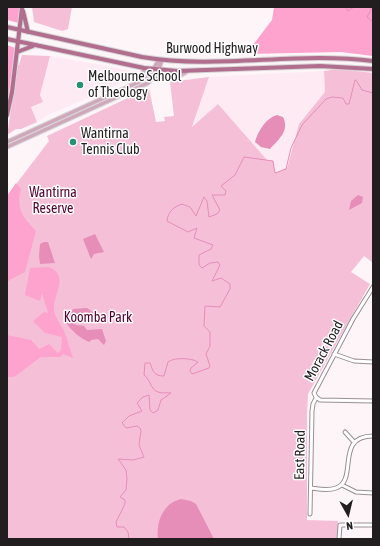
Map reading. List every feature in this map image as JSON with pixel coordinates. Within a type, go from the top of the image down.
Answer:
[{"type":"highway","points":[[7,116],[22,8]]},
{"type":"highway","points":[[22,8],[28,32]]},
{"type":"highway","name":"Burwood Highway","points":[[7,26],[19,30],[160,60],[196,63],[326,58],[372,61]]},
{"type":"highway","name":"Burwood Highway","points":[[7,39],[68,50],[144,68],[159,70],[186,72],[320,66],[373,69]]},
{"type":"highway","points":[[16,52],[35,45]]},
{"type":"highway","points":[[243,70],[247,61]]},
{"type":"main road","points":[[7,142],[141,81],[149,76],[160,60]]},
{"type":"main road","points":[[7,147],[143,86],[152,79],[159,70],[160,60]]},
{"type":"main road","points":[[141,81],[144,68]]},
{"type":"main road","points":[[152,79],[179,76],[186,72]]},
{"type":"main road","points":[[100,100],[101,105]]},
{"type":"street","name":"Morack Road","points":[[373,287],[315,388],[314,394],[316,398],[320,400],[373,401]]},
{"type":"street","points":[[334,354],[354,361],[373,362]]},
{"type":"street","name":"East Road","points":[[310,514],[312,406],[316,398]]},
{"type":"street","points":[[345,432],[354,442]]},
{"type":"street","points":[[311,488],[334,489],[342,485],[346,477],[349,453],[354,442],[367,436],[373,436]]},
{"type":"street","points":[[342,485],[349,490],[356,492],[373,492]]},
{"type":"street","points":[[339,539],[340,526],[342,525],[373,525]]},
{"type":"shaded area","points":[[7,7],[19,7],[19,23],[7,20]]},
{"type":"shaded area","points":[[274,7],[373,7],[373,56],[341,52],[246,54],[272,20]]},
{"type":"shaded area","points":[[7,45],[15,48],[7,109]]},
{"type":"shaded area","name":"Melbourne School of Theology","points":[[50,56],[138,72],[138,76],[48,115],[37,122],[31,107],[43,102],[40,95]]},
{"type":"shaded area","points":[[324,71],[325,92],[299,124],[286,169],[274,172],[274,161],[267,160],[218,104],[192,128],[209,77]]},
{"type":"shaded area","points":[[277,115],[283,117],[285,122],[282,135],[270,149],[261,147],[255,142],[258,134],[269,119]]},
{"type":"shaded area","points":[[16,183],[21,189],[19,202],[21,212],[36,231],[25,272],[8,281],[7,286],[7,196]]},
{"type":"shaded area","points":[[358,195],[363,197],[362,203],[349,210],[351,201]]},
{"type":"shaded area","points":[[95,234],[104,252],[94,254],[91,259],[83,239]]},
{"type":"shaded area","points":[[48,242],[55,263],[40,264],[40,244]]},
{"type":"shaded area","points":[[49,267],[55,271],[60,280],[54,303],[54,312],[64,331],[73,358],[63,354],[60,357],[41,357],[14,377],[7,377],[7,335],[31,340],[39,349],[49,344],[58,353],[61,350],[62,337],[45,333],[33,321],[44,312],[48,313],[42,293],[40,301],[25,295],[30,268]]},
{"type":"shaded area","points":[[87,308],[94,313],[96,320],[88,316],[79,316],[74,323],[76,325],[84,326],[87,330],[102,329],[106,341],[104,345],[98,339],[91,340],[90,342],[81,337],[69,327],[67,324],[68,319],[63,316],[70,314],[73,309]]},
{"type":"shaded area","points":[[181,499],[191,501],[196,504],[214,539],[158,539],[158,526],[162,514],[165,509],[175,501]]},
{"type":"green space","points":[[32,7],[72,7],[68,29],[62,31],[34,22]]},
{"type":"green space","points":[[22,55],[50,56],[40,95],[43,102],[31,107],[37,122],[21,129],[16,129],[7,135],[18,65]]},
{"type":"green space","points":[[339,69],[373,73],[373,263],[364,256],[351,272],[370,284],[308,394],[307,520],[338,521],[337,539],[7,539],[7,196],[49,141],[47,136],[149,88],[156,122],[165,121],[164,117],[174,116],[170,82],[209,77],[192,127],[218,104],[267,160],[274,161],[274,172],[278,172],[287,168],[299,124],[325,92],[324,71]]},
{"type":"waterway","points":[[345,7],[348,11],[354,7]]},
{"type":"waterway","points":[[370,7],[371,10],[367,17],[373,22]]},
{"type":"waterway","points":[[129,539],[128,532],[124,527],[117,527],[116,522],[125,504],[125,500],[120,497],[126,490],[127,479],[126,470],[118,459],[133,460],[144,457],[139,445],[140,428],[137,426],[126,428],[122,423],[129,416],[142,411],[137,403],[143,397],[149,395],[150,410],[153,413],[158,410],[161,400],[171,393],[160,393],[154,389],[144,375],[145,363],[150,363],[154,372],[161,376],[164,376],[168,362],[174,359],[187,359],[198,362],[191,368],[190,371],[192,374],[209,368],[210,366],[206,354],[210,346],[210,332],[204,326],[205,306],[220,307],[230,289],[230,284],[221,278],[212,281],[220,265],[218,262],[210,263],[202,268],[199,265],[199,255],[211,249],[213,245],[194,238],[197,228],[188,232],[167,221],[170,212],[182,204],[190,207],[196,216],[204,197],[207,201],[209,217],[217,214],[220,210],[212,195],[225,195],[226,191],[221,186],[235,175],[244,157],[273,161],[275,173],[286,169],[291,148],[302,125],[326,99],[332,97],[343,98],[346,104],[349,104],[355,80],[362,90],[373,93]]},
{"type":"place","name":"Melbourne School of Theology","points":[[80,85]]},
{"type":"place","name":"Wantirna Tennis Club","points":[[73,142]]},
{"type":"park label","name":"Wantirna Reserve","points":[[53,202]]},
{"type":"park label","name":"Koomba Park","points":[[98,318]]}]
